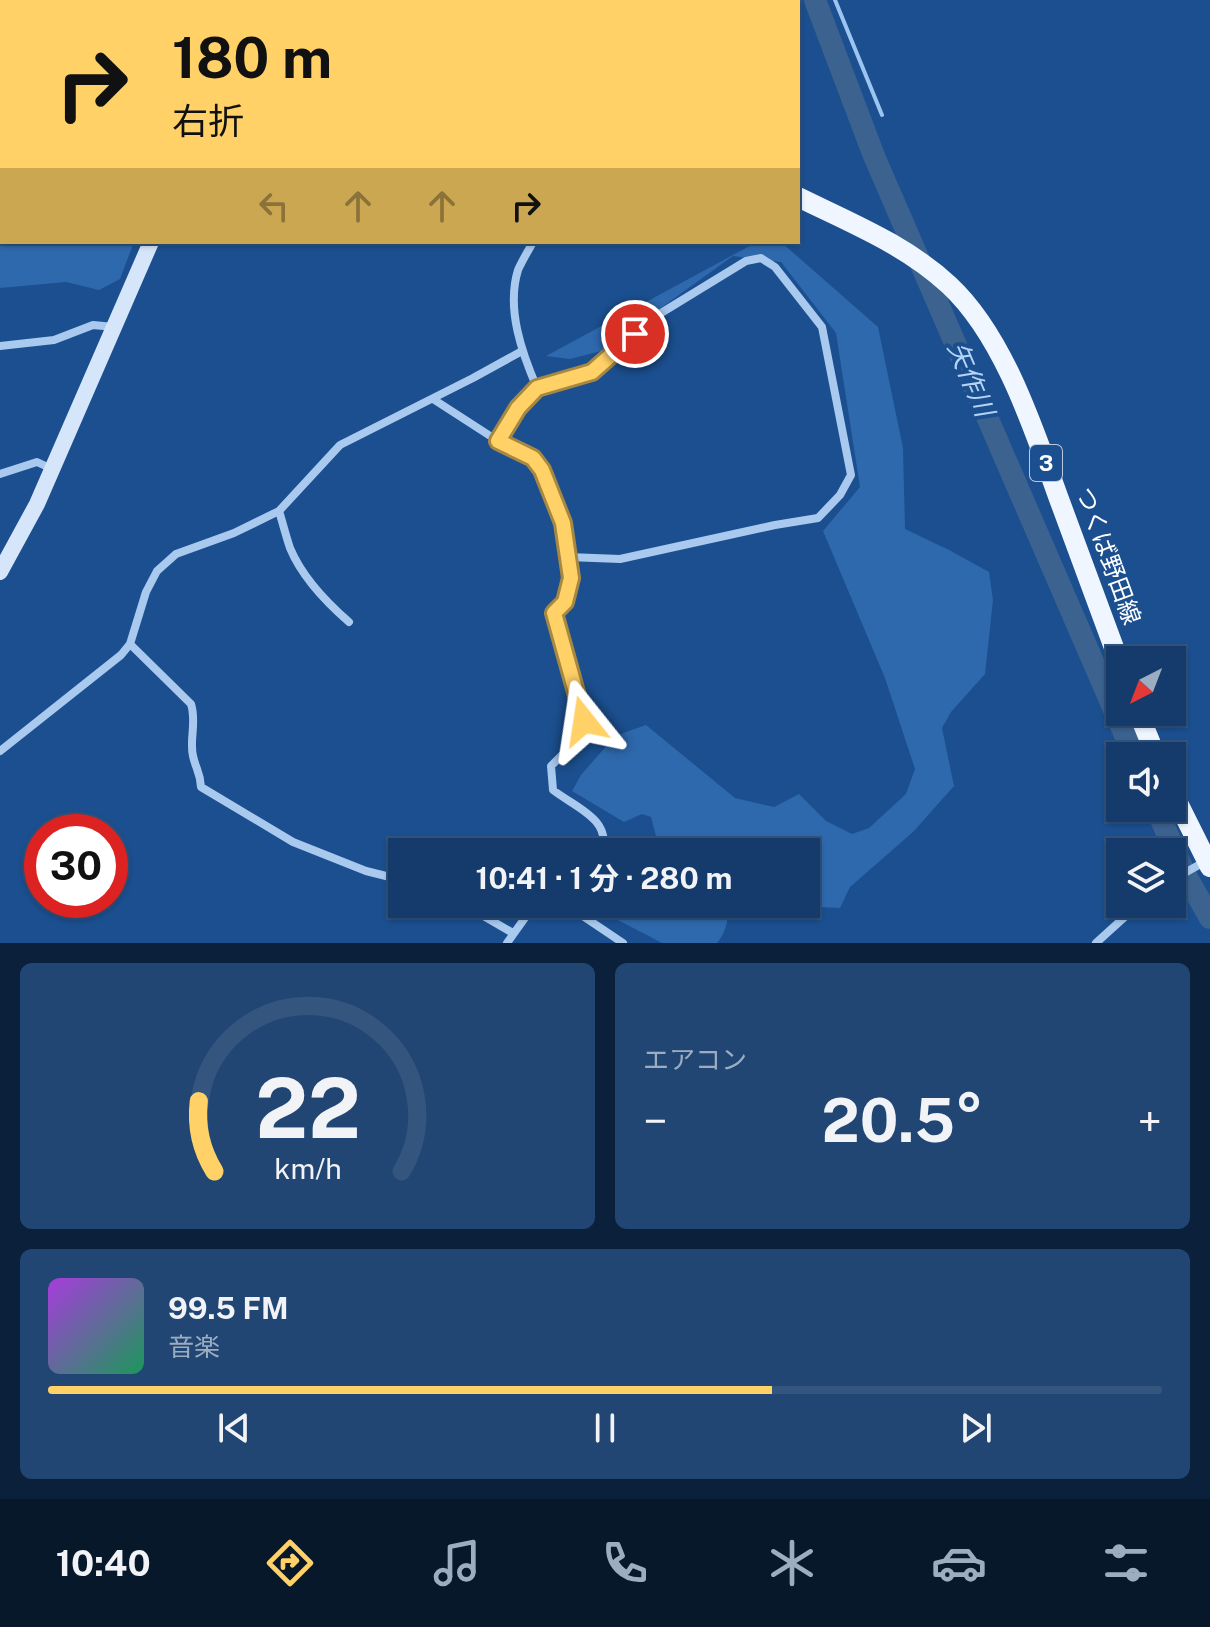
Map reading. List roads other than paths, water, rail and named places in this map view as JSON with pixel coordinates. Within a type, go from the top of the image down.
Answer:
[{"type":"main road","name":"つくば野田線","points":[[800,198],[883,238],[950,283],[987,331],[1024,406],[1113,646]]},
{"type":"main road","points":[[1186,821],[1206,863]]},
{"type":"street","points":[[0,572],[53,469],[150,244]]},
{"type":"street","points":[[532,244],[518,270],[514,300],[522,351],[537,388]]},
{"type":"street","points":[[498,441],[518,408],[537,388],[592,372],[648,321],[746,261],[761,258],[775,267],[822,327],[851,475],[840,495],[818,518],[620,559],[568,557]]},
{"type":"street","points":[[0,346],[54,340],[93,325],[115,327]]},
{"type":"street","points":[[0,751],[121,655],[130,644],[146,592],[157,571],[176,554],[234,533],[279,511],[340,445],[522,351]]},
{"type":"street","points":[[433,399],[498,441],[533,458],[542,470],[563,523],[571,578],[565,602],[554,613],[584,721],[582,735],[551,766],[553,790],[589,813],[598,823],[603,838]]},
{"type":"street","points":[[0,474],[37,462],[53,469]]},
{"type":"street","points":[[279,511],[291,549],[305,576],[349,622]]},
{"type":"street","points":[[130,644],[191,704],[195,715],[192,754],[200,773],[201,787],[293,842],[388,876]]},
{"type":"street","points":[[1186,873],[1206,863]]},
{"type":"street","points":[[487,918],[513,933]]},
{"type":"street","points":[[507,943],[525,918]]},
{"type":"street","points":[[586,918],[623,943]]},
{"type":"street","points":[[1096,943],[1124,918]]},
{"type":"waterway","name":"矢作川","points":[[815,0],[874,156],[1128,742]]},
{"type":"waterway","points":[[835,0],[882,115]]},
{"type":"waterway","name":"矢作川","points":[[1162,822],[1185,874],[1210,918]]}]
